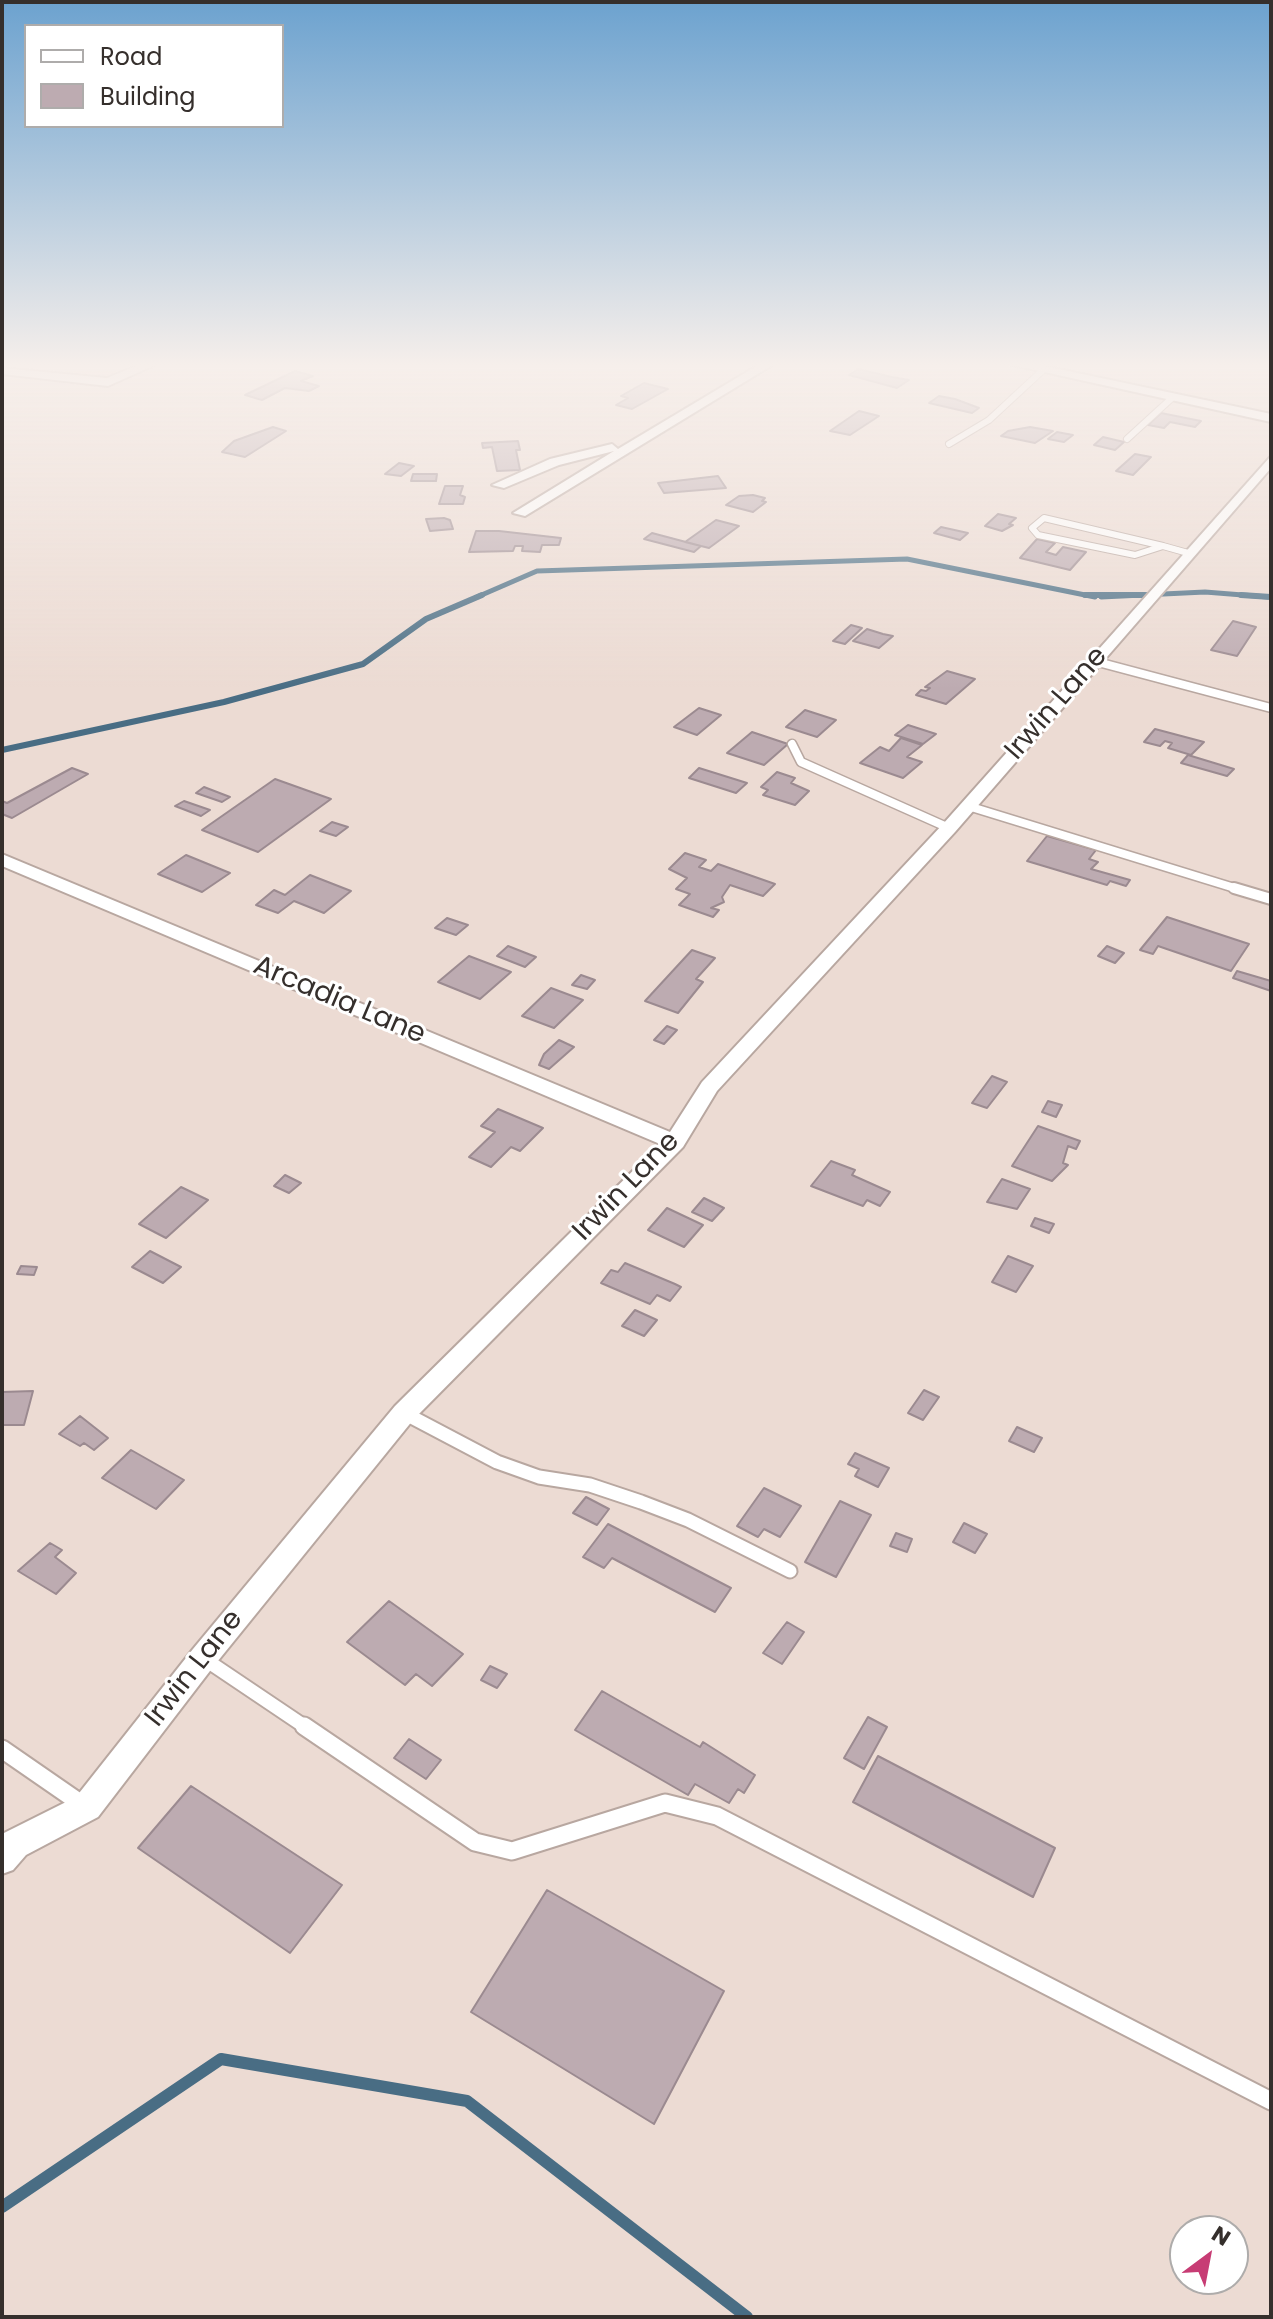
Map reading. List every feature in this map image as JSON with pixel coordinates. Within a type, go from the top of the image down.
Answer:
[{"type":"street","points":[[499,485],[530,472]]},
{"type":"street","points":[[520,513],[588,472]]},
{"type":"street","name":"Irwin Lane","points":[[2,1859],[15,1844],[87,1807],[203,1658],[404,1413],[675,1142],[709,1087],[949,828],[1260,472]]},
{"type":"street","name":"Arcadia Lane","points":[[2,859],[675,1142]]},
{"type":"lane","points":[[1164,546],[1135,555],[1038,535],[1032,528],[1044,518],[1164,546],[1188,553]]},
{"type":"lane","points":[[1094,661],[1271,708]]},
{"type":"lane","points":[[792,744],[801,762],[949,828]]},
{"type":"lane","points":[[968,806],[1271,899]]},
{"type":"lane","points":[[404,1413],[497,1462],[539,1477],[590,1485],[641,1502],[688,1520],[790,1571]]},
{"type":"lane","points":[[203,1658],[475,1842],[512,1851],[665,1803],[717,1816],[1271,2101]]},
{"type":"lane","points":[[2,1749],[87,1807]]},
{"type":"building","points":[[387,472],[406,472],[401,476],[385,474]]},
{"type":"building","points":[[413,474],[437,474],[436,481],[411,481]]},
{"type":"building","points":[[718,476],[726,488],[664,493],[658,483]]},
{"type":"building","points":[[445,486],[463,486],[460,495],[465,497],[463,504],[439,504]]},
{"type":"building","points":[[739,496],[765,498],[762,501],[766,502],[753,512],[726,505]]},
{"type":"building","points":[[998,514],[1016,518],[1009,524],[1013,525],[1002,531],[985,526]]},
{"type":"building","points":[[426,519],[450,520],[453,529],[430,531]]},
{"type":"building","points":[[716,520],[739,526],[709,548],[685,542]]},
{"type":"building","points":[[941,527],[968,533],[960,540],[934,533]]},
{"type":"building","points":[[476,531],[561,538],[559,545],[542,545],[540,552],[522,551],[523,546],[515,546],[513,551],[469,552]]},
{"type":"building","points":[[652,533],[701,546],[694,552],[644,539]]},
{"type":"building","points":[[1037,539],[1055,543],[1046,552],[1056,555],[1063,547],[1086,552],[1070,570],[1020,558]]},
{"type":"building","points":[[1233,621],[1256,627],[1237,656],[1211,650]]},
{"type":"building","points":[[851,625],[862,628],[845,644],[833,641]]},
{"type":"building","points":[[867,629],[893,636],[879,648],[853,641]]},
{"type":"building","points":[[947,671],[975,679],[946,704],[916,695],[930,688],[925,687]]},
{"type":"building","points":[[699,708],[721,715],[697,735],[674,727]]},
{"type":"building","points":[[805,710],[836,720],[817,737],[786,727]]},
{"type":"building","points":[[908,725],[936,734],[923,744],[895,735]]},
{"type":"building","points":[[1155,729],[1204,742],[1191,755],[1168,748],[1172,743],[1165,741],[1160,746],[1144,742]]},
{"type":"building","points":[[752,732],[788,744],[764,765],[727,753]]},
{"type":"building","points":[[901,738],[922,745],[907,757],[922,762],[903,778],[860,763],[880,747],[889,751]]},
{"type":"building","points":[[1188,755],[1234,769],[1227,776],[1181,763]]},
{"type":"building","points":[[72,768],[88,774],[12,818],[2,814],[2,801],[7,803]]},
{"type":"building","points":[[699,768],[747,783],[736,793],[689,778]]},
{"type":"building","points":[[777,772],[795,778],[791,783],[809,791],[795,805],[763,795],[768,790],[761,787]]},
{"type":"building","points":[[275,779],[331,799],[258,852],[202,830]]},
{"type":"building","points":[[204,787],[230,797],[222,802],[196,793]]},
{"type":"building","points":[[184,801],[210,810],[201,816],[175,806]]},
{"type":"building","points":[[332,822],[348,827],[336,836],[320,831]]},
{"type":"building","points":[[1047,836],[1096,850],[1089,859],[1098,862],[1091,869],[1130,880],[1126,886],[1110,881],[1107,885],[1027,861]]},
{"type":"building","points":[[685,853],[706,860],[699,867],[711,871],[718,864],[775,884],[763,896],[730,885],[722,897],[724,902],[711,908],[719,910],[713,917],[679,905],[690,894],[676,889],[687,878],[669,869]]},
{"type":"building","points":[[186,855],[230,873],[202,892],[158,874]]},
{"type":"building","points":[[310,875],[351,891],[324,913],[294,901],[278,913],[256,905],[274,890],[285,895]]},
{"type":"building","points":[[1167,917],[1249,944],[1231,971],[1158,946],[1153,954],[1140,950]]},
{"type":"building","points":[[447,918],[468,925],[456,935],[435,928]]},
{"type":"building","points":[[508,946],[536,957],[525,967],[497,956]]},
{"type":"building","points":[[1107,946],[1124,953],[1115,963],[1098,956]]},
{"type":"building","points":[[692,950],[715,958],[696,979],[703,982],[678,1013],[645,1001]]},
{"type":"building","points":[[469,956],[511,972],[480,999],[438,982]]},
{"type":"building","points":[[1237,971],[1271,981],[1271,991],[1233,978]]},
{"type":"building","points":[[581,975],[595,980],[587,989],[572,985]]},
{"type":"building","points":[[551,988],[583,1000],[554,1028],[522,1016]]},
{"type":"building","points":[[667,1026],[677,1030],[664,1044],[654,1040]]},
{"type":"building","points":[[559,1040],[574,1047],[549,1069],[539,1065],[544,1054]]},
{"type":"building","points":[[992,1076],[1007,1082],[987,1108],[972,1103]]},
{"type":"building","points":[[1048,1101],[1062,1105],[1056,1117],[1042,1112]]},
{"type":"building","points":[[498,1109],[543,1128],[520,1151],[511,1147],[491,1167],[469,1157],[495,1132],[481,1126]]},
{"type":"building","points":[[1038,1126],[1080,1141],[1076,1149],[1068,1146],[1063,1163],[1068,1165],[1052,1181],[1012,1166]]},
{"type":"building","points":[[831,1161],[855,1170],[852,1175],[890,1192],[880,1206],[867,1200],[863,1206],[811,1186]]},
{"type":"building","points":[[285,1175],[301,1183],[289,1193],[274,1186]]},
{"type":"building","points":[[1002,1179],[1030,1189],[1017,1209],[987,1202]]},
{"type":"building","points":[[181,1187],[208,1200],[166,1238],[139,1224]]},
{"type":"building","points":[[704,1198],[724,1208],[712,1221],[692,1212]]},
{"type":"building","points":[[667,1208],[703,1225],[684,1247],[648,1230]]},
{"type":"building","points":[[1035,1218],[1054,1224],[1049,1233],[1031,1226]]},
{"type":"building","points":[[150,1251],[181,1267],[163,1283],[132,1267]]},
{"type":"building","points":[[1008,1256],[1033,1266],[1016,1292],[992,1282]]},
{"type":"building","points":[[625,1263],[681,1287],[670,1301],[657,1295],[650,1304],[601,1283],[611,1270],[618,1272]]},
{"type":"building","points":[[21,1266],[37,1267],[34,1275],[17,1274]]},
{"type":"building","points":[[635,1310],[657,1320],[644,1336],[622,1326]]},
{"type":"building","points":[[924,1390],[939,1397],[923,1420],[908,1413]]},
{"type":"building","points":[[33,1391],[24,1425],[2,1425],[2,1392]]},
{"type":"building","points":[[80,1416],[108,1438],[94,1450],[59,1434]]},
{"type":"building","points":[[1017,1427],[1042,1438],[1034,1452],[1009,1441]]},
{"type":"building","points":[[131,1450],[184,1480],[156,1509],[102,1478]]},
{"type":"building","points":[[855,1453],[889,1468],[878,1487],[855,1476],[859,1469],[848,1464]]},
{"type":"building","points":[[764,1488],[801,1506],[780,1537],[764,1529],[758,1537],[737,1526]]},
{"type":"building","points":[[586,1497],[609,1509],[597,1525],[573,1513]]},
{"type":"building","points":[[840,1501],[871,1515],[836,1577],[805,1562]]},
{"type":"building","points":[[964,1523],[987,1534],[975,1553],[953,1542]]},
{"type":"building","points":[[608,1524],[731,1588],[715,1612],[612,1558],[604,1568],[583,1557]]},
{"type":"building","points":[[896,1533],[912,1539],[907,1552],[890,1546]]},
{"type":"building","points":[[50,1543],[62,1550],[55,1557],[76,1573],[56,1594],[18,1571]]},
{"type":"building","points":[[389,1601],[463,1654],[432,1686],[416,1674],[405,1685],[347,1642]]},
{"type":"building","points":[[787,1622],[804,1632],[782,1664],[763,1653]]},
{"type":"building","points":[[490,1666],[507,1674],[497,1688],[481,1680]]},
{"type":"building","points":[[602,1691],[700,1747],[703,1742],[755,1775],[744,1793],[738,1789],[729,1803],[695,1784],[688,1795],[575,1730]]},
{"type":"building","points":[[868,1717],[887,1727],[864,1769],[844,1758]]},
{"type":"building","points":[[409,1739],[441,1760],[426,1779],[394,1758]]},
{"type":"building","points":[[878,1756],[1055,1848],[1033,1897],[853,1802]]},
{"type":"building","points":[[191,1786],[342,1885],[290,1953],[138,1848]]},
{"type":"building","points":[[547,1890],[724,1991],[654,2124],[471,2012]]},
{"type":"waterway","points":[[477,597],[537,571],[907,559],[1085,595]]},
{"type":"waterway","points":[[1143,595],[1205,592],[1252,596]]},
{"type":"waterway","points":[[2,750],[224,702],[363,664],[426,619],[482,595]]},
{"type":"waterway","points":[[1085,595],[1143,595]]},
{"type":"waterway","points":[[1085,595],[1095,597]]},
{"type":"waterway","points":[[1101,597],[1143,595]]},
{"type":"waterway","points":[[1241,595],[1252,596]]},
{"type":"waterway","points":[[1252,596],[1271,597]]},
{"type":"waterway","points":[[1252,596],[1268,597]]},
{"type":"waterway","points":[[2,2207],[221,2059],[467,2101],[747,2317]]}]
